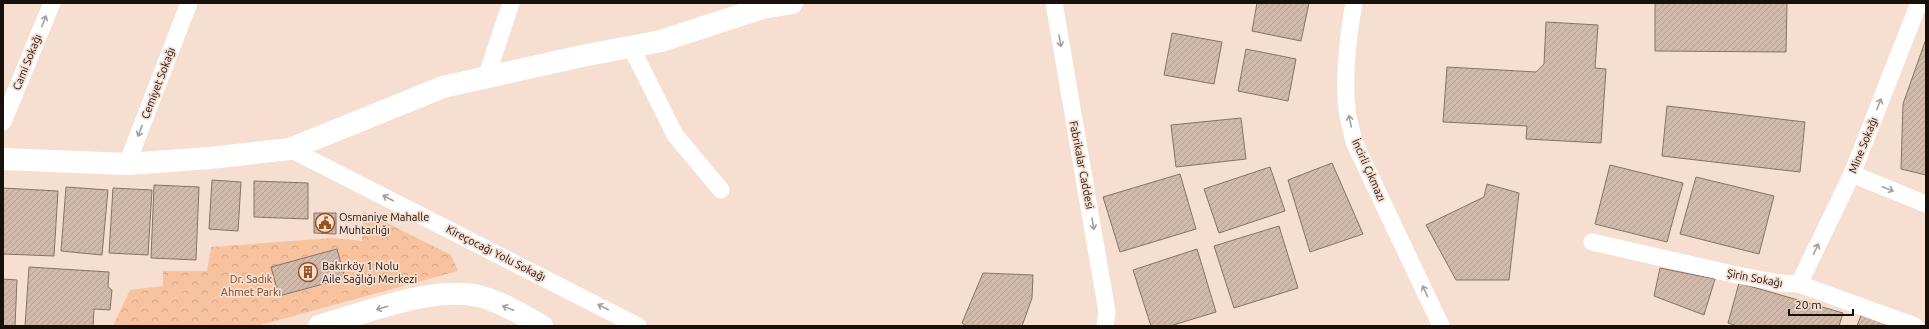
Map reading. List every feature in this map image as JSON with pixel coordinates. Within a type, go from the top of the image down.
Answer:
[{"type":"street","name":"Cami Sokağı","points":[[3,122],[52,3]]},
{"type":"street","name":"Cemiyet Sokağı","points":[[127,164],[189,3]]},
{"type":"street","points":[[486,78],[510,3]]},
{"type":"street","points":[[3,158],[127,164],[210,158],[290,148],[443,87],[661,41],[762,8],[792,3]]},
{"type":"street","name":"Fabrikalar Caddesi","points":[[1054,3],[1104,289],[1107,312],[1105,326]]},
{"type":"street","name":"İncirli Çıkmazı","points":[[1354,3],[1350,26],[1346,80],[1347,110],[1354,142],[1441,326]]},
{"type":"street","name":"Mine Sokağı","points":[[1799,284],[1852,174],[1919,3]]},
{"type":"street","points":[[631,47],[675,135],[721,190]]},
{"type":"street","name":"Kireçocağı Yolu Sokağı","points":[[290,148],[638,326]]},
{"type":"street","points":[[1852,174],[1926,204]]},
{"type":"street","name":"Şirin Sokağı","points":[[1592,242],[1758,279],[1780,283],[1799,284],[1915,326]]},
{"type":"street","points":[[320,326],[421,297],[456,293],[482,297],[514,310],[542,326]]},
{"type":"green space","name":"Dr. Sadık Ahmet Parkı","points":[[363,211],[451,255],[458,271],[257,326],[113,326],[130,290],[163,286],[163,271],[207,271],[211,247],[333,238],[362,241]]},
{"type":"building","points":[[1257,3],[1309,3],[1301,41],[1252,31]]},
{"type":"building","points":[[1655,3],[1787,3],[1786,52],[1655,51]]},
{"type":"building","points":[[1546,22],[1598,25],[1595,68],[1606,69],[1601,143],[1526,139],[1527,126],[1443,122],[1447,67],[1536,72],[1544,64]]},
{"type":"building","points":[[1172,33],[1222,42],[1214,84],[1164,75]]},
{"type":"building","points":[[1926,39],[1926,175],[1901,169],[1903,104]]},
{"type":"building","points":[[1246,49],[1296,59],[1288,101],[1238,91]]},
{"type":"building","points":[[1667,106],[1805,122],[1800,172],[1662,156]]},
{"type":"building","points":[[1241,118],[1246,159],[1176,167],[1171,125]]},
{"type":"building","points":[[1332,163],[1363,234],[1310,252],[1288,180]]},
{"type":"building","points":[[1610,165],[1683,183],[1667,242],[1595,224]]},
{"type":"building","points":[[1270,167],[1285,211],[1219,233],[1204,189]]},
{"type":"building","points":[[1180,174],[1196,229],[1120,252],[1103,197]]},
{"type":"building","points":[[1696,177],[1774,196],[1759,254],[1680,234]]},
{"type":"building","points":[[212,180],[241,182],[238,231],[209,229]]},
{"type":"building","points":[[254,181],[308,183],[308,219],[254,217]]},
{"type":"building","points":[[1487,184],[1519,193],[1509,280],[1456,280],[1426,225],[1484,197]]},
{"type":"building","points":[[154,185],[199,187],[196,260],[151,258]]},
{"type":"building","points":[[66,187],[108,190],[102,255],[61,251]]},
{"type":"building","points":[[3,188],[58,191],[54,256],[3,254]]},
{"type":"building","points":[[113,188],[152,190],[148,255],[109,253]]},
{"type":"building","name":"Osmaniye Mahalle Muhtarlığı","points":[[314,213],[336,213],[336,234],[314,233]]},
{"type":"building","points":[[1279,226],[1298,288],[1234,308],[1214,246]]},
{"type":"building","name":"Bakırköy 1 Nolu Aile Sağlığı Merkezi","points":[[337,249],[345,278],[279,296],[271,267]]},
{"type":"building","points":[[1197,249],[1216,312],[1170,326],[1151,326],[1133,270]]},
{"type":"building","points":[[29,267],[109,272],[108,287],[112,290],[110,310],[94,309],[93,326],[25,326]]},
{"type":"building","points":[[1660,268],[1715,279],[1704,315],[1654,296]]},
{"type":"building","points":[[983,273],[1033,275],[1032,298],[1022,326],[966,326],[962,323]]},
{"type":"building","points":[[3,279],[17,280],[15,326],[3,326]]},
{"type":"building","points":[[1739,283],[1843,313],[1839,326],[1737,326],[1728,323]]},
{"type":"building","points":[[1862,313],[1891,326],[1857,326]]},
{"type":"place","name":"Osmaniye Mahalle Muhtarlığı","points":[[325,223]]},
{"type":"place","name":"Bakırköy 1 Nolu Aile Sağlığı Merkezi","points":[[308,272]]}]
